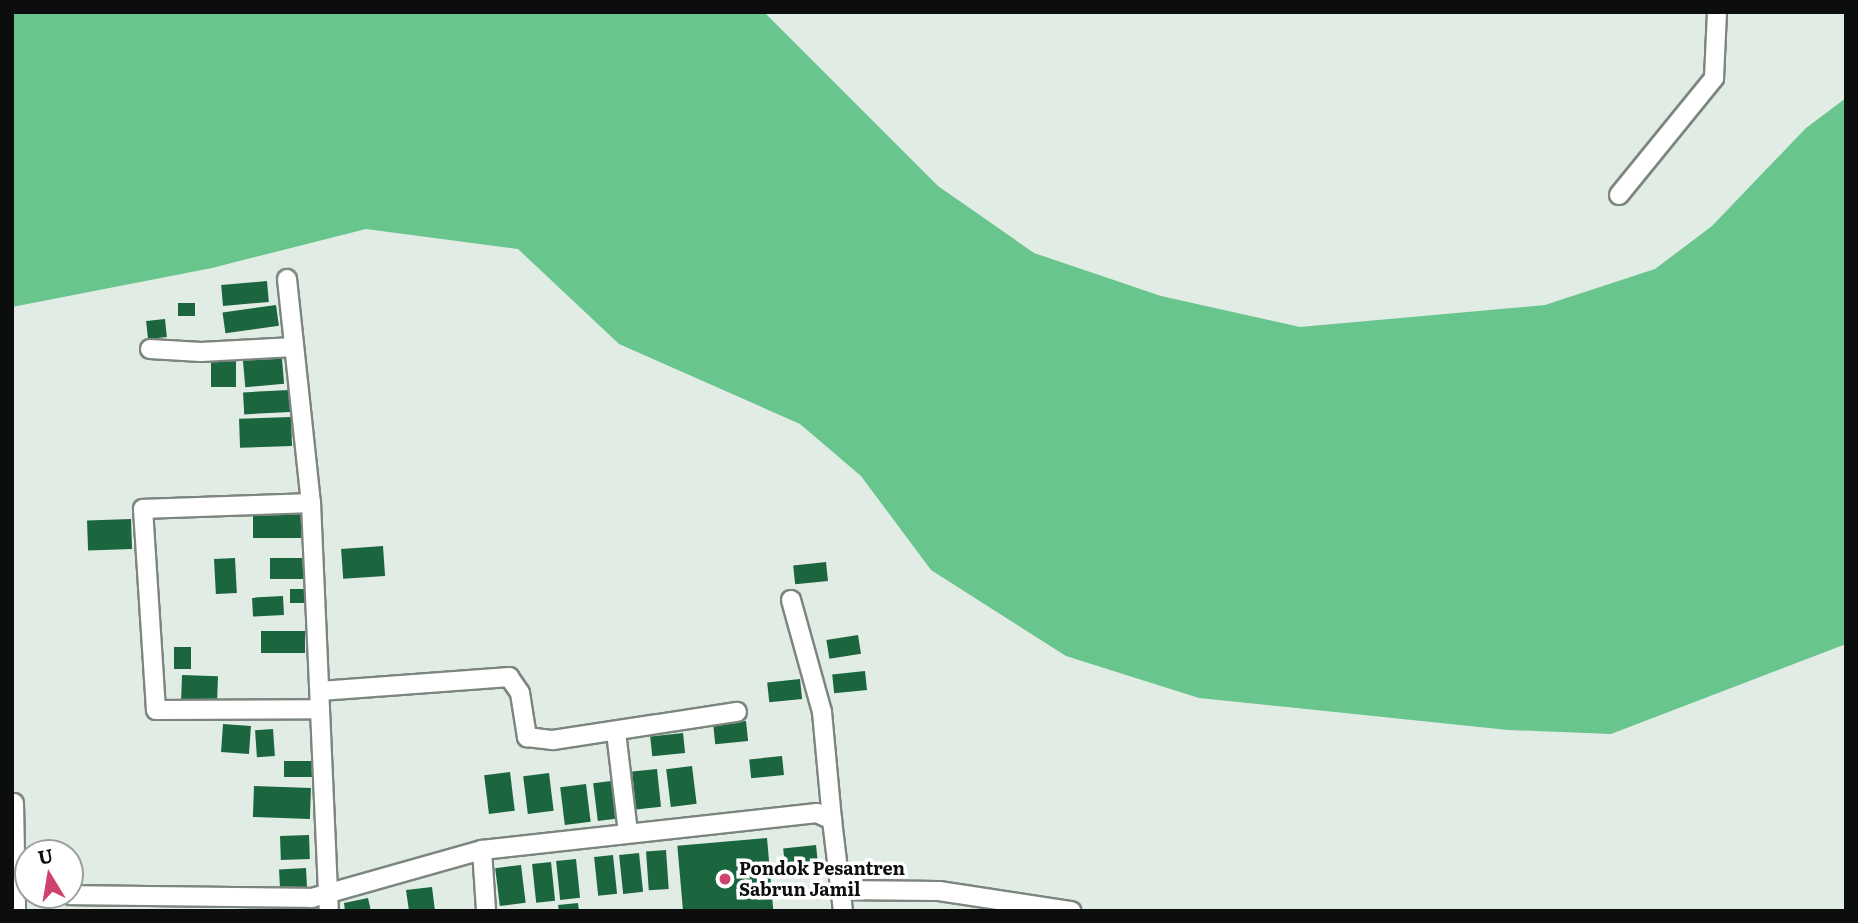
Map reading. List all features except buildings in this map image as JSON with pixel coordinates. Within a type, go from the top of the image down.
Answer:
[{"type":"street","points":[[1619,195],[1714,79],[1719,60],[1717,12]]},
{"type":"street","points":[[287,278],[311,503],[329,903]]},
{"type":"street","points":[[150,349],[201,352],[294,346]]},
{"type":"street","points":[[311,503],[143,509],[156,710],[320,700],[509,677],[520,692],[527,737],[553,740],[737,712]]},
{"type":"street","points":[[792,600],[824,722],[843,911]]},
{"type":"street","points":[[616,732],[628,833]]},
{"type":"street","points":[[15,803],[18,839]]},
{"type":"street","points":[[84,895],[329,903],[482,850],[805,813],[832,820]]},
{"type":"street","points":[[482,850],[486,911]]},
{"type":"street","points":[[839,890],[939,891],[1072,911]]},
{"type":"shaded area","points":[[12,12],[764,12],[938,186],[1034,253],[1161,296],[1300,327],[1545,305],[1655,269],[1712,226],[1806,128],[1846,98],[1846,644],[1611,734],[1508,730],[1199,698],[1066,656],[931,570],[861,476],[800,424],[619,344],[518,249],[366,229],[212,268],[12,307]]},
{"type":"place","name":"Pondok Pesantren Sabrun Jamil","points":[[725,879]]}]
